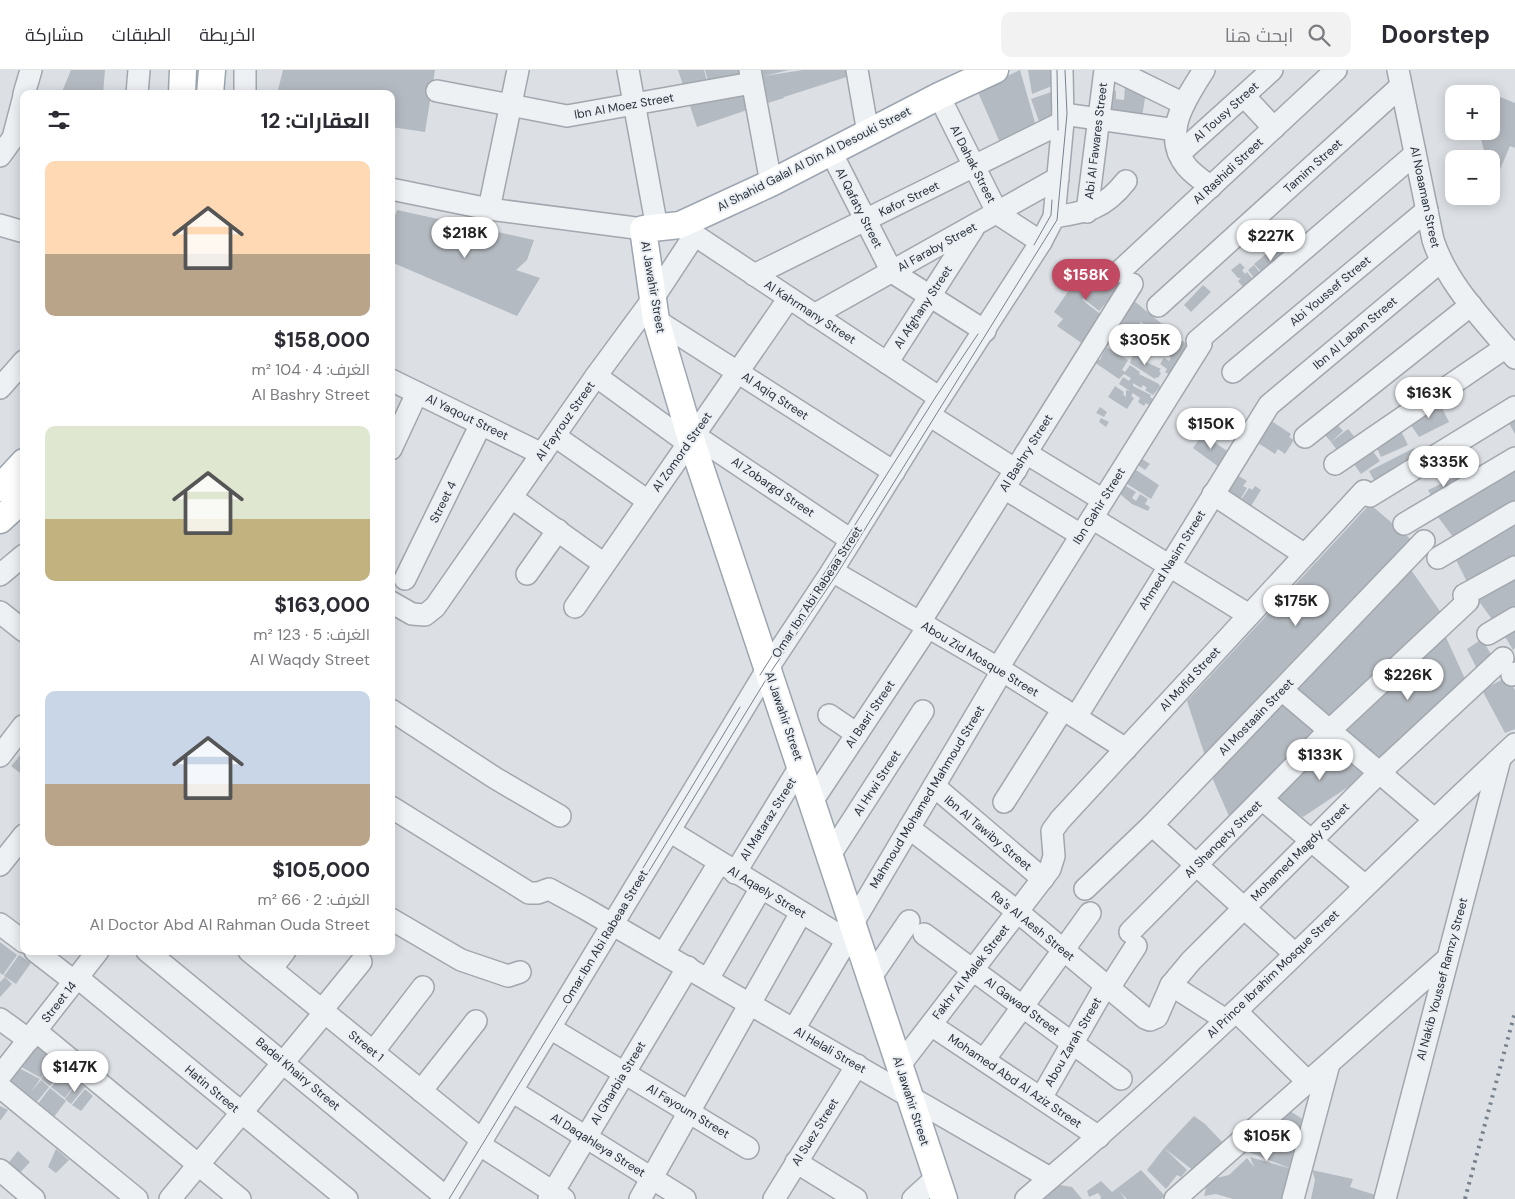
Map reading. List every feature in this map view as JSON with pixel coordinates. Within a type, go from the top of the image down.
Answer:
[{"type":"main road","points":[[182,90],[184,70]]},
{"type":"main road","points":[[210,90],[212,70]]},
{"type":"main road","name":"Al Shahid Galal Al Din Al Desouki Street","points":[[669,229],[771,183],[939,96],[964,77],[995,70]]},
{"type":"main road","name":"Al Jawahir Street","points":[[669,229],[654,310],[691,439],[801,766],[830,855],[854,938],[871,977],[940,1188]]},
{"type":"main road","points":[[0,488],[20,466]]},
{"type":"main road","points":[[0,520],[20,502]]},
{"type":"street","points":[[25,90],[30,70]]},
{"type":"street","points":[[138,90],[139,70]]},
{"type":"street","points":[[245,70],[245,90]]},
{"type":"street","points":[[489,209],[518,70]]},
{"type":"street","points":[[395,190],[489,209],[669,229],[635,105],[628,70]]},
{"type":"street","points":[[857,70],[868,133]]},
{"type":"street","name":"Omar Ibn Abi Rabeaa Street","points":[[446,1198],[482,1143],[610,923],[671,832],[768,668],[832,571],[934,406],[985,331],[1041,242],[1054,217],[1063,118],[1062,70]]},
{"type":"street","name":"Abi Al Fawares Street","points":[[1086,212],[1105,70]]},
{"type":"street","points":[[1115,70],[1184,104]]},
{"type":"street","points":[[1204,70],[1177,116],[1176,130],[1179,154],[1187,167],[1211,187]]},
{"type":"street","name":"Al Tousy Street","points":[[1179,154],[1272,70]]},
{"type":"street","name":"Al Rashidi Street","points":[[1126,278],[1211,187],[1336,70]]},
{"type":"street","points":[[751,77],[771,183]]},
{"type":"street","name":"Ibn Al Moez Street","points":[[437,91],[567,116],[635,105],[751,77]]},
{"type":"street","name":"Al Noaaman Street","points":[[1400,78],[1427,210],[1440,262],[1450,279],[1510,353]]},
{"type":"street","name":"Tamim Street","points":[[1158,306],[1400,78]]},
{"type":"street","name":"Al Dahak Street","points":[[939,96],[998,214],[1041,242]]},
{"type":"street","points":[[1244,96],[1274,128]]},
{"type":"street","points":[[0,156],[13,138],[20,111]]},
{"type":"street","points":[[1063,118],[1098,118],[1176,130]]},
{"type":"street","name":"Kafor Street","points":[[754,275],[974,166],[1059,122],[1063,118]]},
{"type":"street","name":"Al Qafaty Street","points":[[831,152],[892,272]]},
{"type":"street","name":"Ibn Gahir Street","points":[[1000,670],[1199,343],[1415,154]]},
{"type":"street","name":"Al Faraby Street","points":[[814,314],[998,214],[1058,178]]},
{"type":"street","points":[[1054,217],[1086,212],[1102,205],[1116,194],[1126,181]]},
{"type":"street","name":"Abi Youssef Street","points":[[1233,372],[1427,210]]},
{"type":"street","points":[[0,225],[20,231]]},
{"type":"street","name":"Al Afghany Street","points":[[887,363],[975,226]]},
{"type":"street","name":"Al Kahrmany Street","points":[[669,229],[754,275],[887,363],[934,406],[1015,470]]},
{"type":"street","name":"Al Fayrouz Street","points":[[395,604],[412,614],[425,615],[435,607],[596,376],[654,310],[669,229]]},
{"type":"street","points":[[0,236],[20,242]]},
{"type":"street","name":"Ibn Al Laban Street","points":[[1269,405],[1440,262]]},
{"type":"street","points":[[892,272],[985,331]]},
{"type":"street","name":"Al Bashry Street","points":[[924,625],[1126,278]]},
{"type":"street","name":"Al Zomord Street","points":[[574,607],[789,298]]},
{"type":"street","points":[[1305,437],[1471,305]]},
{"type":"street","name":"Al Aqiq Street","points":[[654,310],[738,372],[894,472]]},
{"type":"street","points":[[1334,464],[1510,353]]},
{"type":"street","points":[[0,388],[20,366]]},
{"type":"street","name":"Al Zobargd Street","points":[[596,376],[691,439],[851,540]]},
{"type":"street","name":"Al Yaqout Street","points":[[395,382],[542,454]]},
{"type":"street","points":[[395,440],[417,393]]},
{"type":"street","name":"Ahmed Nasim Street","points":[[1004,802],[1070,713],[1168,565],[1269,405]]},
{"type":"street","name":"Al Mofid Street","points":[[1043,880],[1050,869],[1054,856],[1052,831],[1126,748],[1305,555],[1367,494],[1515,407]]},
{"type":"street","name":"Street 4","points":[[405,579],[481,424]]},
{"type":"street","points":[[555,436],[648,501]]},
{"type":"street","points":[[1404,524],[1515,458]]},
{"type":"street","points":[[1015,470],[1249,615]]},
{"type":"street","points":[[1015,470],[1092,518]]},
{"type":"street","points":[[1213,494],[1305,555]]},
{"type":"street","points":[[512,498],[604,564]]},
{"type":"street","points":[[1438,558],[1515,512]]},
{"type":"street","points":[[527,574],[558,530]]},
{"type":"street","name":"Al Mostaain Street","points":[[1084,889],[1152,825],[1424,541]]},
{"type":"street","points":[[0,575],[20,559]]},
{"type":"street","name":"Al Shanqety Street","points":[[1133,939],[1196,865],[1329,731],[1466,598],[1515,567]]},
{"type":"street","name":"Abou Zid Mosque Street","points":[[832,571],[1000,670],[1126,748]]},
{"type":"street","points":[[0,612],[20,629]]},
{"type":"street","points":[[1488,634],[1515,618]]},
{"type":"street","name":"Al Basri Street","points":[[812,800],[857,734],[924,625]]},
{"type":"street","name":"Mohamed Magdy Street","points":[[1156,1017],[1172,985],[1191,962],[1378,774],[1510,669]]},
{"type":"street","name":"Mahmoud Mohamed Mahmoud Street","points":[[794,1029],[854,938],[909,828],[1000,670]]},
{"type":"street","points":[[1282,690],[1378,774],[1434,819]]},
{"type":"street","name":"Al Hrwi Street","points":[[830,855],[923,711]]},
{"type":"street","points":[[395,713],[495,778],[560,816]]},
{"type":"street","points":[[829,715],[857,734]]},
{"type":"street","points":[[0,756],[20,731]]},
{"type":"street","name":"Al Prince Ibrahim Mosque Street","points":[[1026,1199],[1099,1137],[1231,1016],[1434,819],[1507,751]]},
{"type":"street","name":"Al Nakib Youssef Ramzy Street","points":[[1385,1199],[1447,959],[1507,751]]},
{"type":"street","name":"Al Mataraz Street","points":[[664,953],[801,766]]},
{"type":"street","name":"Ibn Al Tawiby Street","points":[[934,786],[1043,880]]},
{"type":"street","points":[[1262,799],[1365,886]]},
{"type":"street","name":"Al Helali Street","points":[[395,809],[529,893],[538,893],[549,889],[664,953],[857,1065],[911,1099],[1050,1178]]},
{"type":"street","points":[[1152,825],[1295,954]]},
{"type":"street","name":"Ra's Al Aesh Street","points":[[909,828],[1018,912],[1145,1018],[1150,1020],[1156,1017]]},
{"type":"street","name":"Al Aqaely Street","points":[[671,832],[801,913],[854,938]]},
{"type":"street","points":[[0,865],[16,842]]},
{"type":"street","name":"Fakhr Al Malek Street","points":[[900,1065],[1043,880]]},
{"type":"street","points":[[708,979],[761,888]]},
{"type":"street","points":[[640,1199],[801,913]]},
{"type":"street","points":[[984,1060],[1090,913]]},
{"type":"street","points":[[395,921],[461,960],[508,976],[520,972]]},
{"type":"street","points":[[0,924],[20,939]]},
{"type":"street","name":"Al Gawad Street","points":[[871,977],[917,928],[1121,1079]]},
{"type":"street","name":"Abou Zarah Street","points":[[1041,1098],[1107,987],[1133,939]]},
{"type":"street","name":"Hatin Street","points":[[41,955],[77,980],[347,1199]]},
{"type":"street","name":"Street 14","points":[[0,1076],[95,955]]},
{"type":"street","name":"Badei Khairy Street","points":[[152,955],[284,1062],[446,1198]]},
{"type":"street","name":"Street 1","points":[[254,955],[422,1091],[482,1143],[555,1197]]},
{"type":"street","points":[[271,969],[283,955]]},
{"type":"street","points":[[1176,1199],[1447,959]]},
{"type":"street","points":[[170,1199],[284,1062],[361,962]]},
{"type":"street","name":"Al Gharbia Street","points":[[555,1197],[586,1137],[688,967]]},
{"type":"street","points":[[1172,985],[1231,1016],[1308,1082]]},
{"type":"street","points":[[373,1052],[423,987]]},
{"type":"street","points":[[0,1019],[32,1036],[240,1199]]},
{"type":"street","points":[[422,1091],[476,1021]]},
{"type":"street","name":"Mohamed Abd Al Aziz Street","points":[[931,1025],[1099,1137]]},
{"type":"street","name":"Al Fayoum Street","points":[[550,1028],[748,1148]]},
{"type":"street","points":[[1292,1199],[1329,1064]]},
{"type":"street","name":"Al Suez Street","points":[[774,1199],[857,1065]]},
{"type":"street","points":[[0,1087],[136,1199]]},
{"type":"street","name":"Al Daqahleya Street","points":[[512,1091],[685,1199]]},
{"type":"street","points":[[796,1162],[856,1199]]},
{"type":"street","points":[[0,1170],[34,1199]]},
{"type":"street","points":[[1194,1199],[1200,1177]]},
{"type":"street","points":[[913,1199],[940,1188]]},
{"type":"building","points":[[71,70],[105,70],[103,90],[63,90]]},
{"type":"building","points":[[283,70],[435,70],[425,132],[395,128],[395,90],[278,90]]},
{"type":"building","points":[[678,70],[704,70],[709,89],[686,94]]},
{"type":"building","points":[[705,70],[750,70],[710,88]]},
{"type":"building","points":[[752,70],[789,70],[764,76],[803,70],[855,70],[856,74],[784,97],[783,92],[784,98],[758,106]]},
{"type":"building","points":[[1020,70],[1036,126],[1001,145],[977,90]]},
{"type":"building","points":[[1028,70],[1053,70],[1052,86],[1032,94]]},
{"type":"building","points":[[1125,85],[1146,92],[1142,117],[1101,113],[1103,90],[1116,91],[1116,99],[1124,100]]},
{"type":"building","points":[[748,86],[753,108],[697,127],[687,97]]},
{"type":"building","points":[[1054,91],[1053,120],[1040,124],[1031,99]]},
{"type":"building","points":[[1500,97],[1515,103],[1515,148],[1510,146],[1500,169],[1500,150],[1484,150],[1481,140],[1500,140]]},
{"type":"building","points":[[397,210],[534,240],[527,260],[516,270],[540,278],[517,316],[395,264],[395,215]]},
{"type":"building","points":[[1275,246],[1287,260],[1266,277],[1254,264]]},
{"type":"building","points":[[1090,259],[1121,285],[1099,311],[1083,298],[1082,300],[1103,316],[1083,344],[1057,326],[1063,319],[1054,312],[1069,290],[1066,288]]},
{"type":"building","points":[[1240,263],[1245,268],[1242,270],[1245,274],[1247,272],[1253,279],[1243,287],[1238,281],[1241,278],[1238,278],[1231,270]]},
{"type":"building","points":[[1254,265],[1261,274],[1255,279],[1248,270]]},
{"type":"building","points":[[1203,285],[1211,292],[1191,312],[1184,305]]},
{"type":"building","points":[[1133,300],[1168,329],[1156,344],[1143,334],[1148,327],[1141,322],[1132,333],[1117,321]]},
{"type":"building","points":[[1179,339],[1193,348],[1173,377],[1165,372],[1167,369],[1160,364],[1164,358],[1169,361],[1171,358],[1168,355]]},
{"type":"building","points":[[1106,347],[1128,360],[1122,370],[1125,372],[1130,365],[1140,372],[1139,374],[1159,384],[1160,387],[1153,395],[1145,390],[1147,388],[1143,385],[1141,388],[1133,383],[1133,386],[1151,395],[1150,397],[1153,399],[1149,405],[1146,403],[1144,406],[1138,402],[1140,398],[1133,393],[1131,396],[1134,398],[1127,409],[1108,397],[1115,386],[1124,392],[1123,394],[1126,397],[1126,390],[1130,391],[1119,384],[1123,377],[1129,381],[1131,378],[1124,374],[1119,379],[1094,362],[1100,360]]},
{"type":"building","points":[[1134,352],[1145,358],[1144,361],[1161,369],[1158,378],[1156,377],[1155,379],[1130,363]]},
{"type":"building","points":[[1437,398],[1449,422],[1419,437],[1408,421]]},
{"type":"building","points":[[1100,407],[1107,412],[1104,417],[1096,413]]},
{"type":"building","points":[[1515,413],[1515,434],[1506,418]]},
{"type":"building","points":[[1331,417],[1343,431],[1331,442],[1319,428]]},
{"type":"building","points":[[1101,418],[1109,422],[1106,427],[1099,422]]},
{"type":"building","points":[[1270,420],[1291,434],[1289,437],[1294,440],[1285,454],[1278,449],[1275,454],[1258,443],[1267,430],[1264,429]]},
{"type":"building","points":[[1348,429],[1363,447],[1343,458],[1331,442]]},
{"type":"building","points":[[1400,429],[1408,445],[1381,457],[1374,442]]},
{"type":"building","points":[[1203,434],[1227,451],[1228,454],[1219,467],[1193,448]]},
{"type":"building","points":[[1370,447],[1380,461],[1361,474],[1351,460]]},
{"type":"building","points":[[1414,448],[1421,461],[1376,484],[1369,471]]},
{"type":"building","points":[[1142,459],[1150,464],[1145,470],[1138,465]]},
{"type":"building","points":[[1515,467],[1515,502],[1453,537],[1435,513]]},
{"type":"building","points":[[1133,468],[1159,485],[1151,499],[1124,482]]},
{"type":"building","points":[[1237,475],[1247,481],[1243,486],[1247,488],[1240,500],[1226,492]]},
{"type":"building","points":[[1456,477],[1460,485],[1434,500],[1428,490]]},
{"type":"building","points":[[1126,486],[1136,492],[1132,498],[1136,501],[1140,494],[1148,499],[1145,504],[1150,507],[1148,511],[1132,504],[1120,494]]},
{"type":"building","points":[[1255,486],[1261,490],[1251,506],[1241,500],[1249,488],[1252,490]]},
{"type":"building","points":[[1370,504],[1415,543],[1207,762],[1187,701]]},
{"type":"building","points":[[1515,519],[1515,559],[1469,586],[1453,554]]},
{"type":"building","points":[[1409,567],[1444,617],[1330,724],[1292,690]]},
{"type":"building","points":[[1515,574],[1515,610],[1494,622],[1475,596]]},
{"type":"building","points":[[1515,628],[1515,648],[1513,650],[1504,635]]},
{"type":"building","points":[[1444,633],[1466,681],[1378,764],[1344,729]]},
{"type":"building","points":[[1482,639],[1492,656],[1477,669],[1467,649]]},
{"type":"building","points":[[1507,677],[1515,690],[1515,729],[1505,733],[1482,690]]},
{"type":"building","points":[[1286,702],[1325,736],[1232,823],[1211,775]]},
{"type":"building","points":[[1332,742],[1369,773],[1303,817],[1272,797]]},
{"type":"building","points":[[17,759],[20,762],[20,773],[11,766]]},
{"type":"building","points":[[0,942],[17,955],[3,975],[0,973]]},
{"type":"building","points":[[19,955],[31,963],[16,984],[4,976]]},
{"type":"building","points":[[5,977],[12,984],[0,997],[0,982]]},
{"type":"building","points":[[33,1044],[54,1059],[41,1078],[18,1065]]},
{"type":"building","points":[[54,1062],[63,1068],[50,1086],[41,1079]]},
{"type":"building","points":[[17,1067],[40,1079],[31,1092],[41,1080],[49,1087],[31,1109],[3,1087]]},
{"type":"building","points":[[64,1071],[77,1081],[65,1098],[51,1087]]},
{"type":"building","points":[[78,1082],[85,1087],[71,1104],[65,1099]]},
{"type":"building","points":[[50,1088],[66,1101],[50,1122],[34,1109]]},
{"type":"building","points":[[85,1089],[93,1096],[81,1111],[72,1105]]},
{"type":"building","points":[[0,1106],[8,1110],[0,1121]]},
{"type":"building","points":[[1285,1108],[1309,1123],[1291,1199],[1233,1199],[1216,1194],[1204,1196],[1208,1180],[1229,1175],[1247,1158],[1254,1167],[1250,1157],[1292,1169],[1246,1151],[1244,1144]]},
{"type":"building","points":[[1194,1116],[1205,1124],[1227,1147],[1194,1171],[1164,1148]]},
{"type":"building","points":[[1164,1148],[1187,1170],[1181,1177],[1177,1175],[1166,1189],[1147,1170]]},
{"type":"building","points":[[56,1149],[69,1160],[56,1173],[48,1167]]},
{"type":"building","points":[[18,1151],[30,1162],[17,1176],[5,1167]]},
{"type":"building","points":[[1141,1170],[1165,1196],[1161,1199],[1127,1199],[1120,1192],[1125,1199],[1100,1199],[1101,1197],[1098,1193],[1089,1197],[1087,1191],[1101,1181],[1112,1192]]},
{"type":"building","points":[[1312,1170],[1353,1179],[1350,1187],[1382,1197],[1381,1199],[1311,1199],[1315,1180]]},
{"type":"building","points":[[1054,1184],[1072,1187],[1082,1199],[1037,1199]]},
{"type":"tram line","points":[[1057,70],[1058,130]]},
{"type":"tram line","points":[[449,1199],[770,673],[837,574],[1057,220],[1067,114],[1065,70]]},
{"type":"tram line","points":[[1034,245],[1051,215],[1052,200]]},
{"type":"tram line","points":[[760,675],[937,395],[978,334]]},
{"type":"tram line","points":[[643,868],[740,707]]},
{"type":"railway","points":[[1465,1199],[1515,1012]]}]
